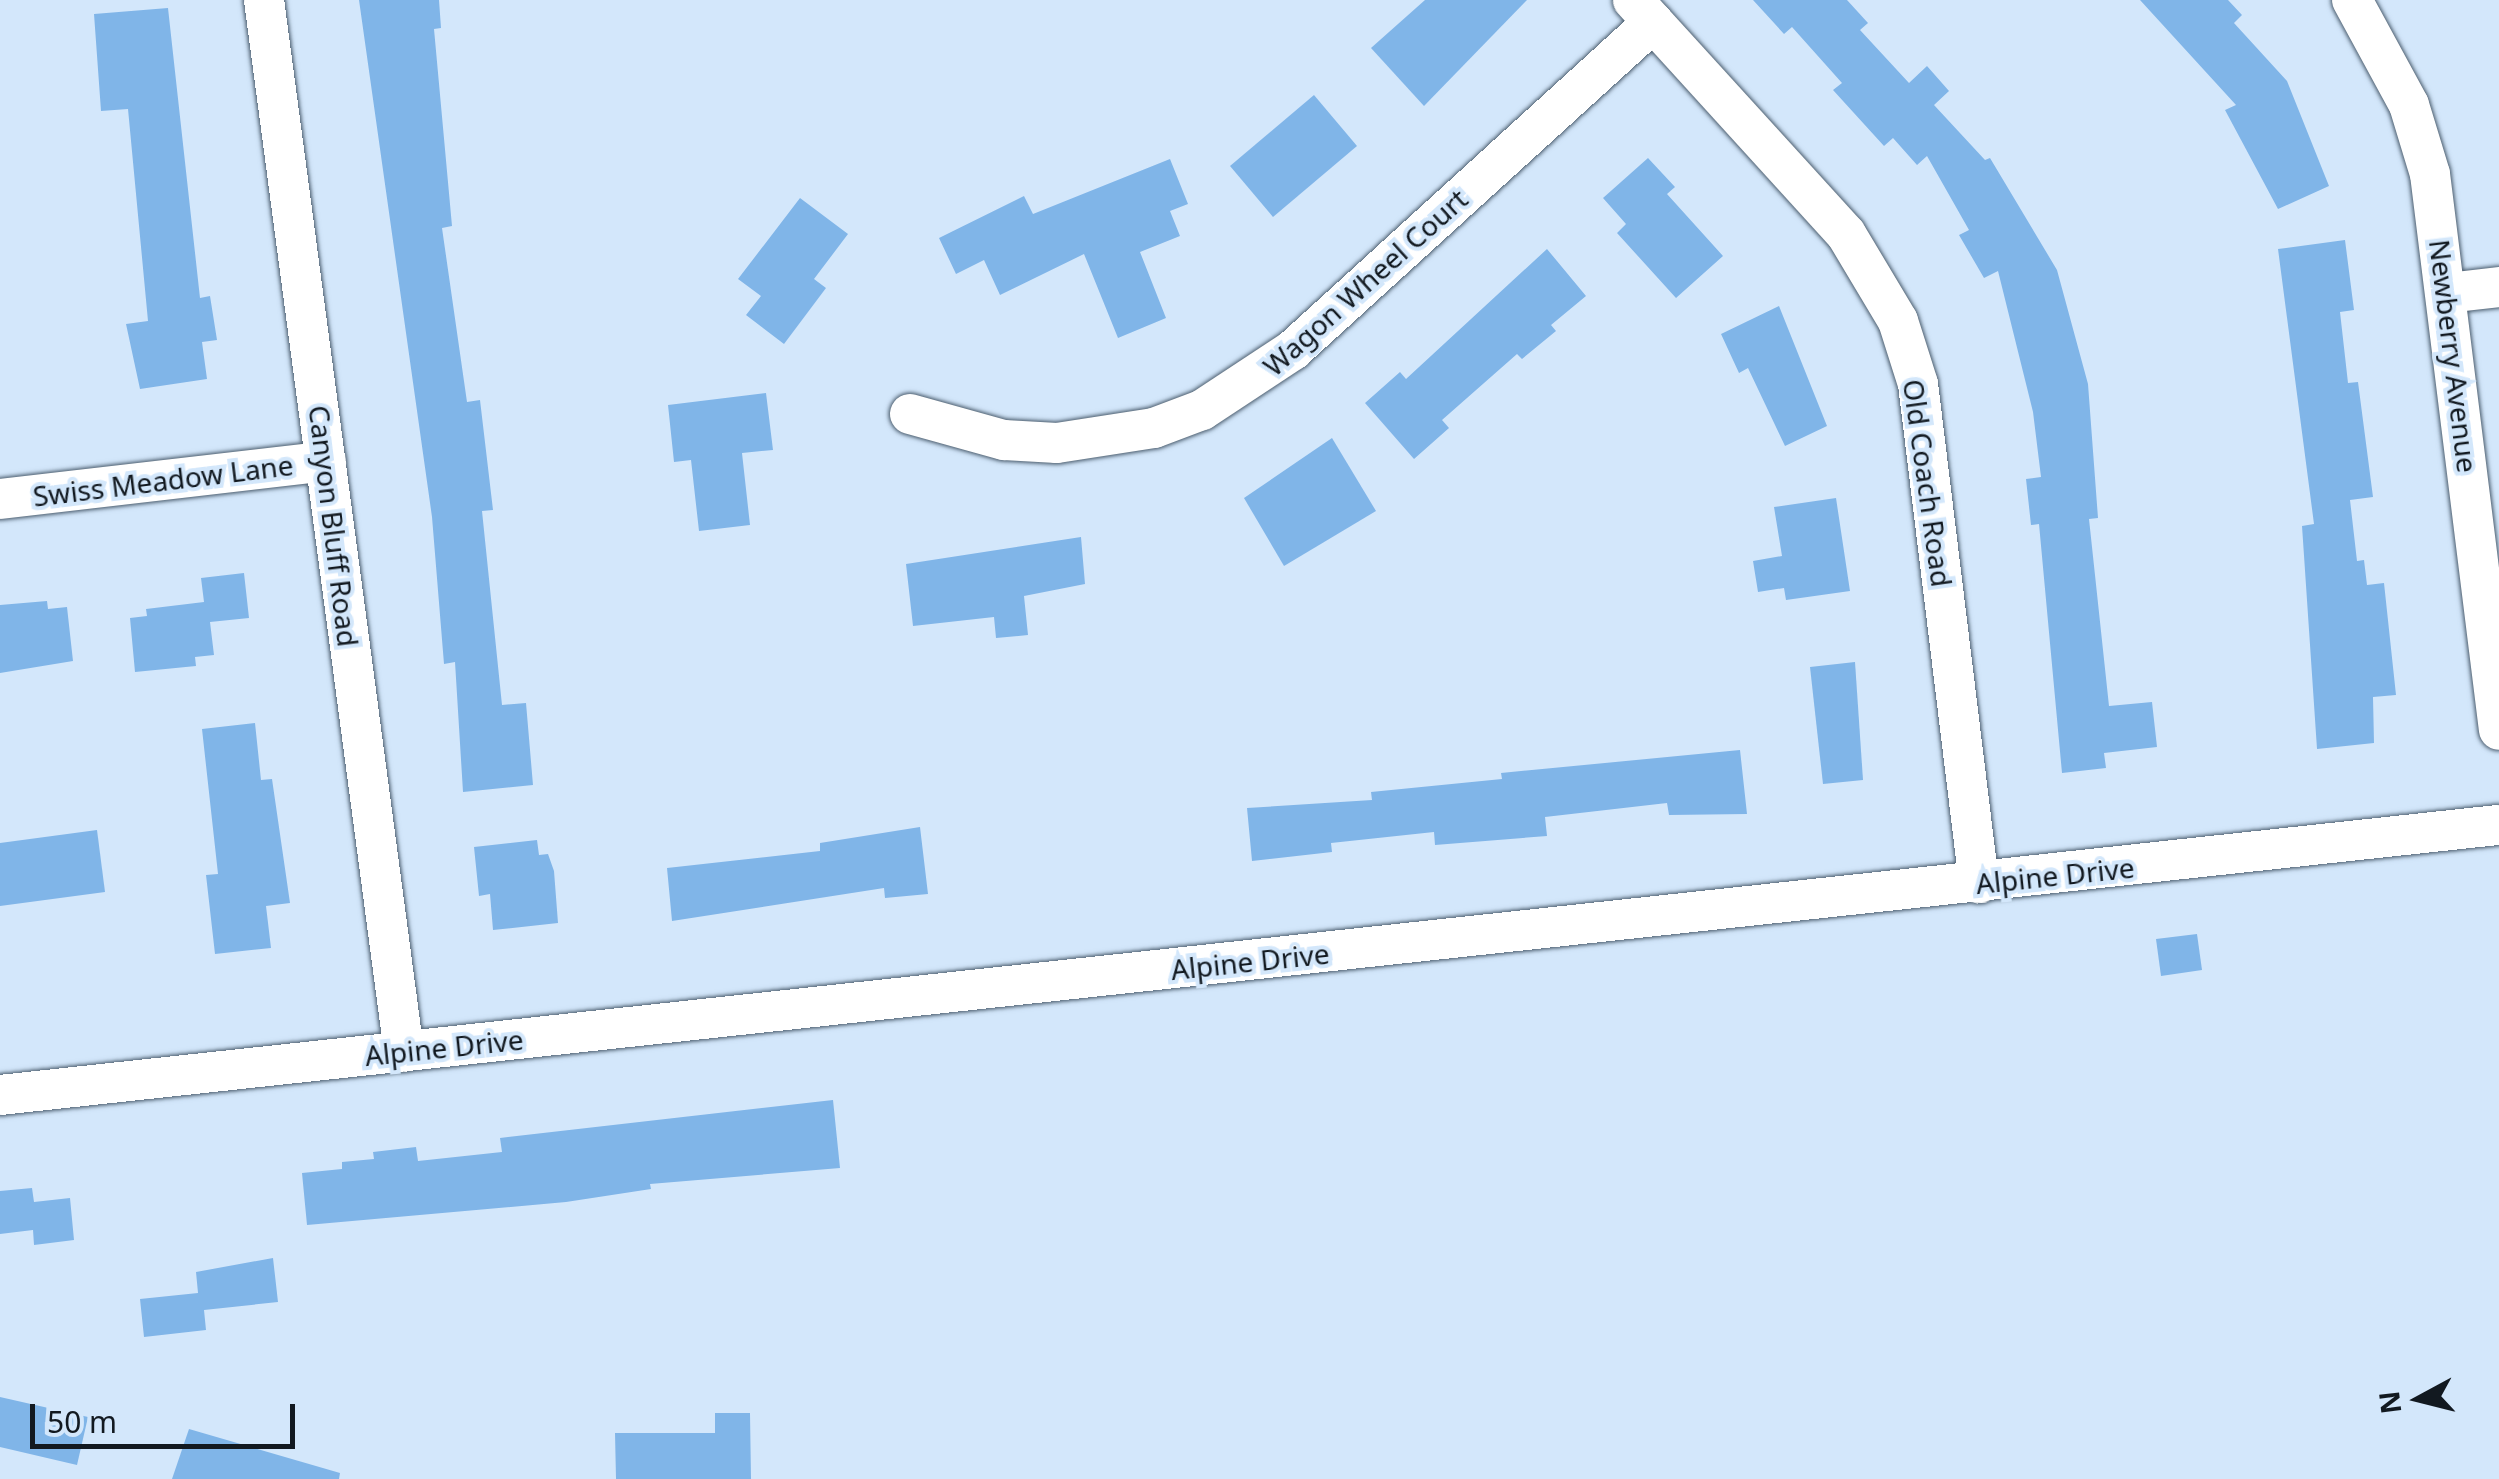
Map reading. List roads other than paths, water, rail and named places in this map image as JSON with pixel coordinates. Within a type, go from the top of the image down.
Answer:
[{"type":"street","name":"Canyon Bluff Road","points":[[264,0],[404,1052]]},
{"type":"street","name":"Newberry Avenue","points":[[2352,0],[2410,105],[2430,174],[2499,730]]},
{"type":"street","name":"Wagon Wheel Court","points":[[910,414],[976,434],[1057,443],[1154,428],[1202,410],[1293,350],[1643,11]]},
{"type":"street","name":"Old Coach Road","points":[[1643,11],[1846,234],[1898,321],[1918,384],[1980,883]]},
{"type":"street","points":[[2447,293],[2499,286]]},
{"type":"street","name":"Swiss Meadow Lane","points":[[0,499],[326,461]]},
{"type":"street","name":"Alpine Drive","points":[[0,1095],[2499,824]]}]
